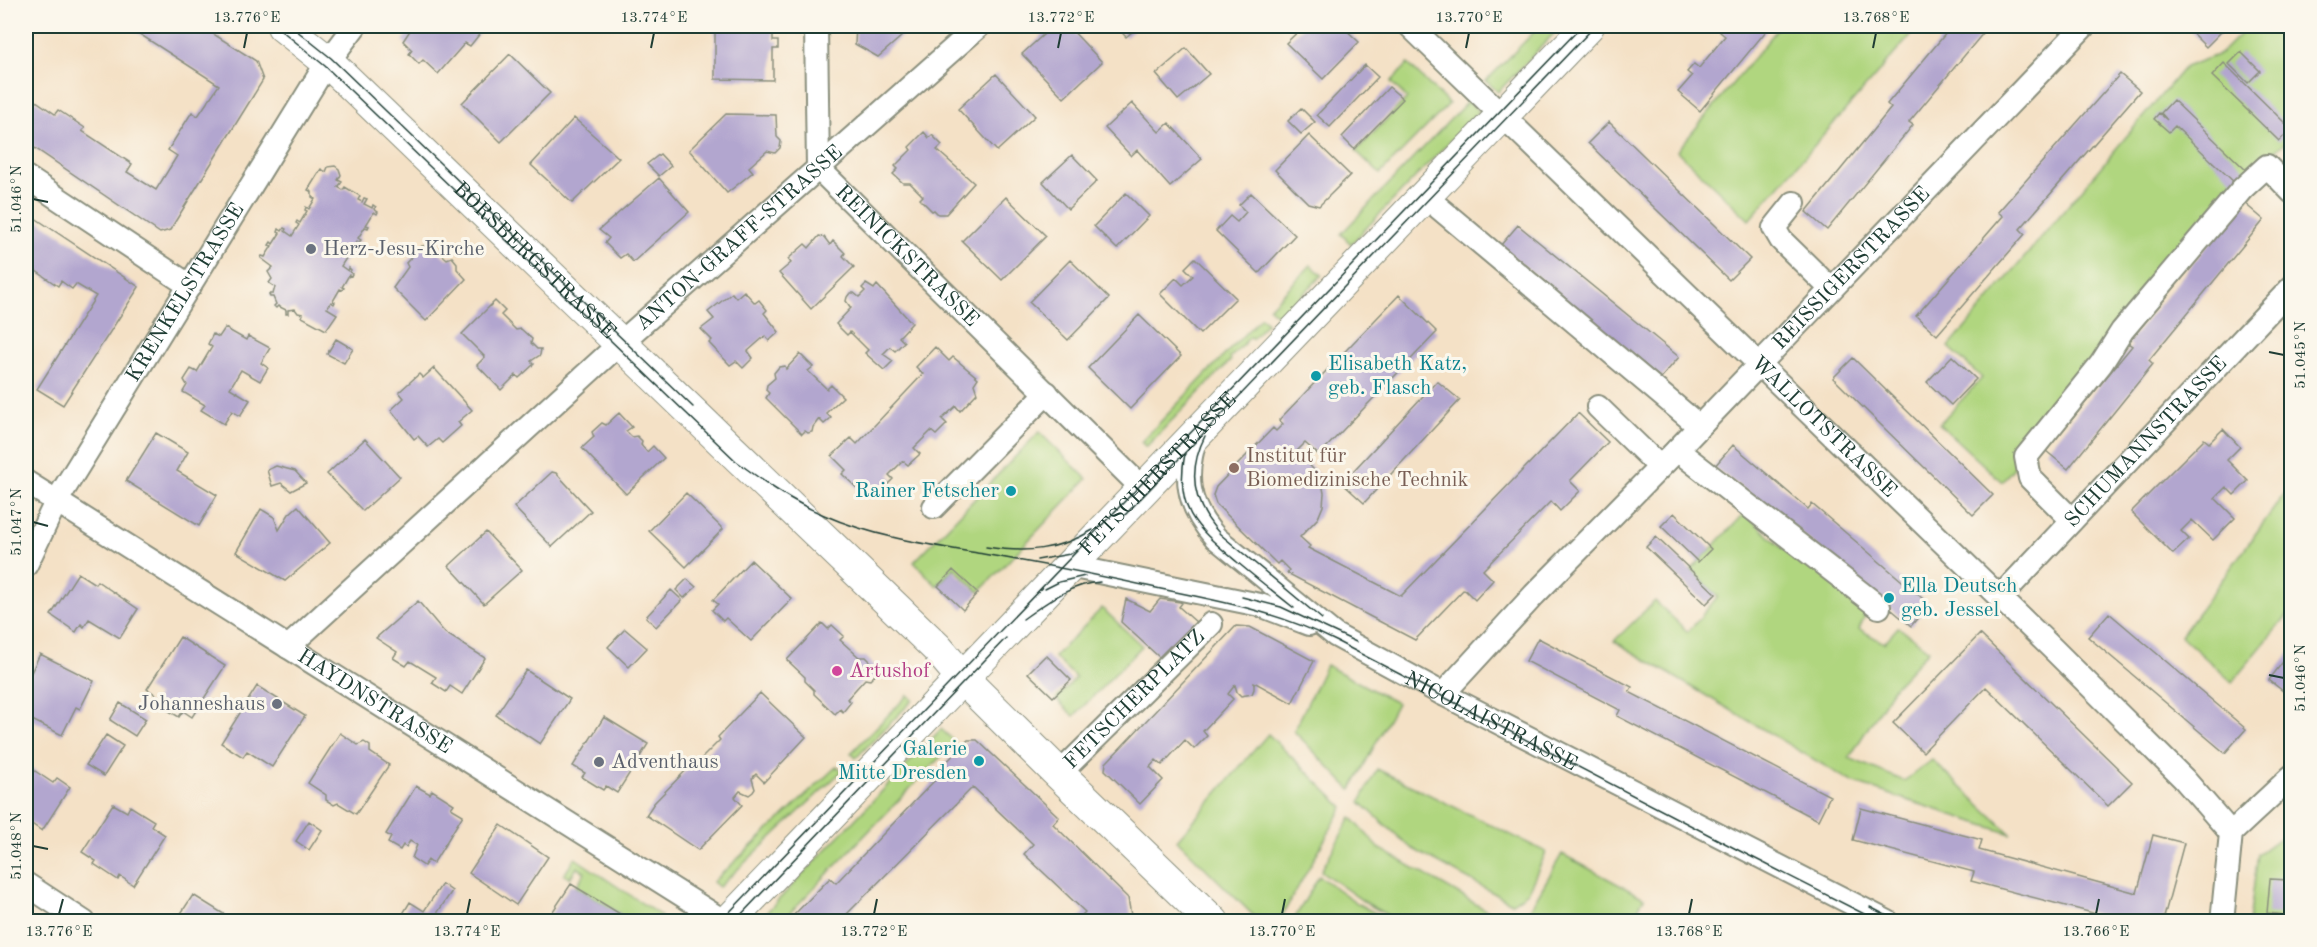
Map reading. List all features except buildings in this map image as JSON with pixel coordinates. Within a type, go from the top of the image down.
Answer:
[{"type":"main road","name":"BORSBERGSTRASSE","points":[[283,26],[328,62],[937,648],[962,677],[1059,774],[1213,921]]},
{"type":"main road","name":"FETSCHERSTRASSE","points":[[726,921],[1426,197],[1588,26]]},
{"type":"street","name":"KRENKELSTRASSE","points":[[26,565],[56,502],[328,62],[355,26]]},
{"type":"street","name":"REINICKSTRASSE","points":[[816,26],[818,168],[1047,393]]},
{"type":"street","name":"ANTON-GRAFF-STRASSE","points":[[288,647],[620,344],[979,26]]},
{"type":"street","name":"WALLOTSTRASSE","points":[[1410,26],[2164,758],[2231,833]]},
{"type":"street","name":"REISSIGERSTRASSE","points":[[1443,694],[1534,595],[1677,450],[1830,288],[2084,26]]},
{"type":"street","points":[[2072,520],[2030,478],[2026,457],[2101,364],[2122,331],[2242,189],[2267,166],[2292,192]]},
{"type":"street","points":[[26,177],[190,286]]},
{"type":"street","points":[[1426,197],[1699,426]]},
{"type":"street","points":[[1794,203],[1774,228],[1781,240],[1830,288]]},
{"type":"street","name":"SCHUMANNSTRASSE","points":[[2000,597],[2292,287]]},
{"type":"street","points":[[934,507],[1047,393],[1143,489]]},
{"type":"street","points":[[1598,407],[1660,467]]},
{"type":"street","name":"NICOLAISTRASSE","points":[[1198,433],[1188,480],[1195,509],[1203,524],[1216,538],[1335,635],[1443,694],[1888,921]]},
{"type":"street","points":[[1677,450],[1879,608]]},
{"type":"street","name":"HAYDNSTRASSE","points":[[26,482],[726,921]]},
{"type":"street","points":[[1069,566],[1260,605],[1335,635]]},
{"type":"street","name":"FETSCHERPLATZ","points":[[1059,774],[1211,624]]},
{"type":"street","points":[[2222,921],[2231,833],[2292,776]]},
{"type":"street","points":[[26,884],[84,921]]},
{"type":"green space","points":[[1540,26],[1561,26],[1498,92],[1486,81]]},
{"type":"green space","points":[[1780,26],[1919,26],[1749,220],[1677,151]]},
{"type":"green space","points":[[2248,26],[2291,26],[2291,137],[2235,186],[2122,335],[2002,482],[1939,424],[1982,378],[1949,347],[2185,67],[2220,54]]},
{"type":"green space","points":[[1408,64],[1449,104],[1380,174],[1356,151],[1407,98],[1391,82]]},
{"type":"green space","points":[[1468,101],[1479,111],[1351,244],[1341,234]]},
{"type":"green space","points":[[1311,265],[1322,275],[1280,318],[1269,308]]},
{"type":"green space","points":[[1261,317],[1267,323],[1252,339],[1250,337],[1230,358],[1231,360],[1146,447],[1141,442]]},
{"type":"green space","points":[[1039,432],[1087,479],[979,592],[954,568],[937,586],[914,562]]},
{"type":"green space","points":[[2291,485],[2291,611],[2232,682],[2181,636]]},
{"type":"green space","points":[[1745,513],[1781,547],[1796,552],[1867,611],[1859,629],[1884,643],[1898,627],[1929,650],[1894,687],[1849,758],[1904,781],[1932,760],[2011,834],[1852,782],[1614,641],[1655,601],[1688,632],[1718,596],[1691,570]]},
{"type":"green space","points":[[1102,608],[1142,646],[1074,716],[1056,699],[1076,678],[1054,657]]},
{"type":"green space","points":[[1326,665],[1397,703],[1351,790],[1294,731]]},
{"type":"green space","points":[[908,695],[913,700],[856,758],[851,753]]},
{"type":"green space","points":[[941,729],[955,742],[782,921],[773,921],[765,914]]},
{"type":"green space","points":[[1268,734],[1343,807],[1279,921],[1259,921],[1177,840]]},
{"type":"green space","points":[[837,766],[842,771],[719,887],[713,882]]},
{"type":"green space","points":[[1377,769],[1546,852],[1528,892],[1512,903],[1411,848],[1360,802]]},
{"type":"green space","points":[[1351,817],[1379,848],[1505,921],[1397,921],[1363,901],[1321,871]]},
{"type":"green space","points":[[2291,832],[2291,921],[2249,922],[2258,854]]},
{"type":"green space","points":[[1562,854],[1644,898],[1631,921],[1523,921]]},
{"type":"green space","points":[[575,858],[661,916],[656,921],[628,921],[576,887],[585,872],[577,867],[570,878],[564,875]]},
{"type":"green space","points":[[1319,876],[1360,905],[1390,921],[1293,921]]},
{"type":"tram line","points":[[276,26],[325,66],[736,461],[789,498],[843,523],[882,535],[1072,570],[1251,609],[1294,623],[1338,642],[1880,922]]},
{"type":"tram line","points":[[291,26],[331,58],[693,407]]},
{"type":"tram line","points":[[720,922],[1582,26]]},
{"type":"tram line","points":[[1125,515],[1595,26]]},
{"type":"tram line","points":[[1205,436],[1199,449],[1195,475],[1199,500],[1211,523],[1220,534],[1322,619]]},
{"type":"tram line","points":[[1185,453],[1182,473],[1183,489],[1192,516],[1223,550],[1294,608]]},
{"type":"tram line","points":[[986,547],[1015,550],[1041,549],[1067,542],[1093,530]]},
{"type":"tram line","points":[[1037,560],[1070,554],[1077,550]]},
{"type":"tram line","points":[[1045,589],[1059,582],[1085,576]]},
{"type":"tram line","points":[[1023,619],[1069,590],[1100,582]]},
{"type":"tram line","points":[[1242,597],[1281,607],[1356,642]]},
{"type":"tram line","points":[[734,922],[1006,638]]},
{"type":"tram line","points":[[1870,907],[1899,922]]},
{"type":"place","name":"Herz-Jesu-Kirche","points":[[311,249]]},
{"type":"place","name":"Elisabeth Katz, geb. Flasch","points":[[1316,376]]},
{"type":"place","name":"Institut für Biomedizinische Technik","points":[[1234,468]]},
{"type":"place","name":"Rainer Fetscher","points":[[1011,491]]},
{"type":"place","name":"Ella Deutsch geb. Jessel","points":[[1889,598]]},
{"type":"place","name":"Artushof","points":[[837,671]]},
{"type":"place","name":"Johanneshaus","points":[[277,704]]},
{"type":"place","name":"Galerie Mitte Dresden","points":[[979,761]]},
{"type":"place","name":"Adventhaus","points":[[599,762]]}]
